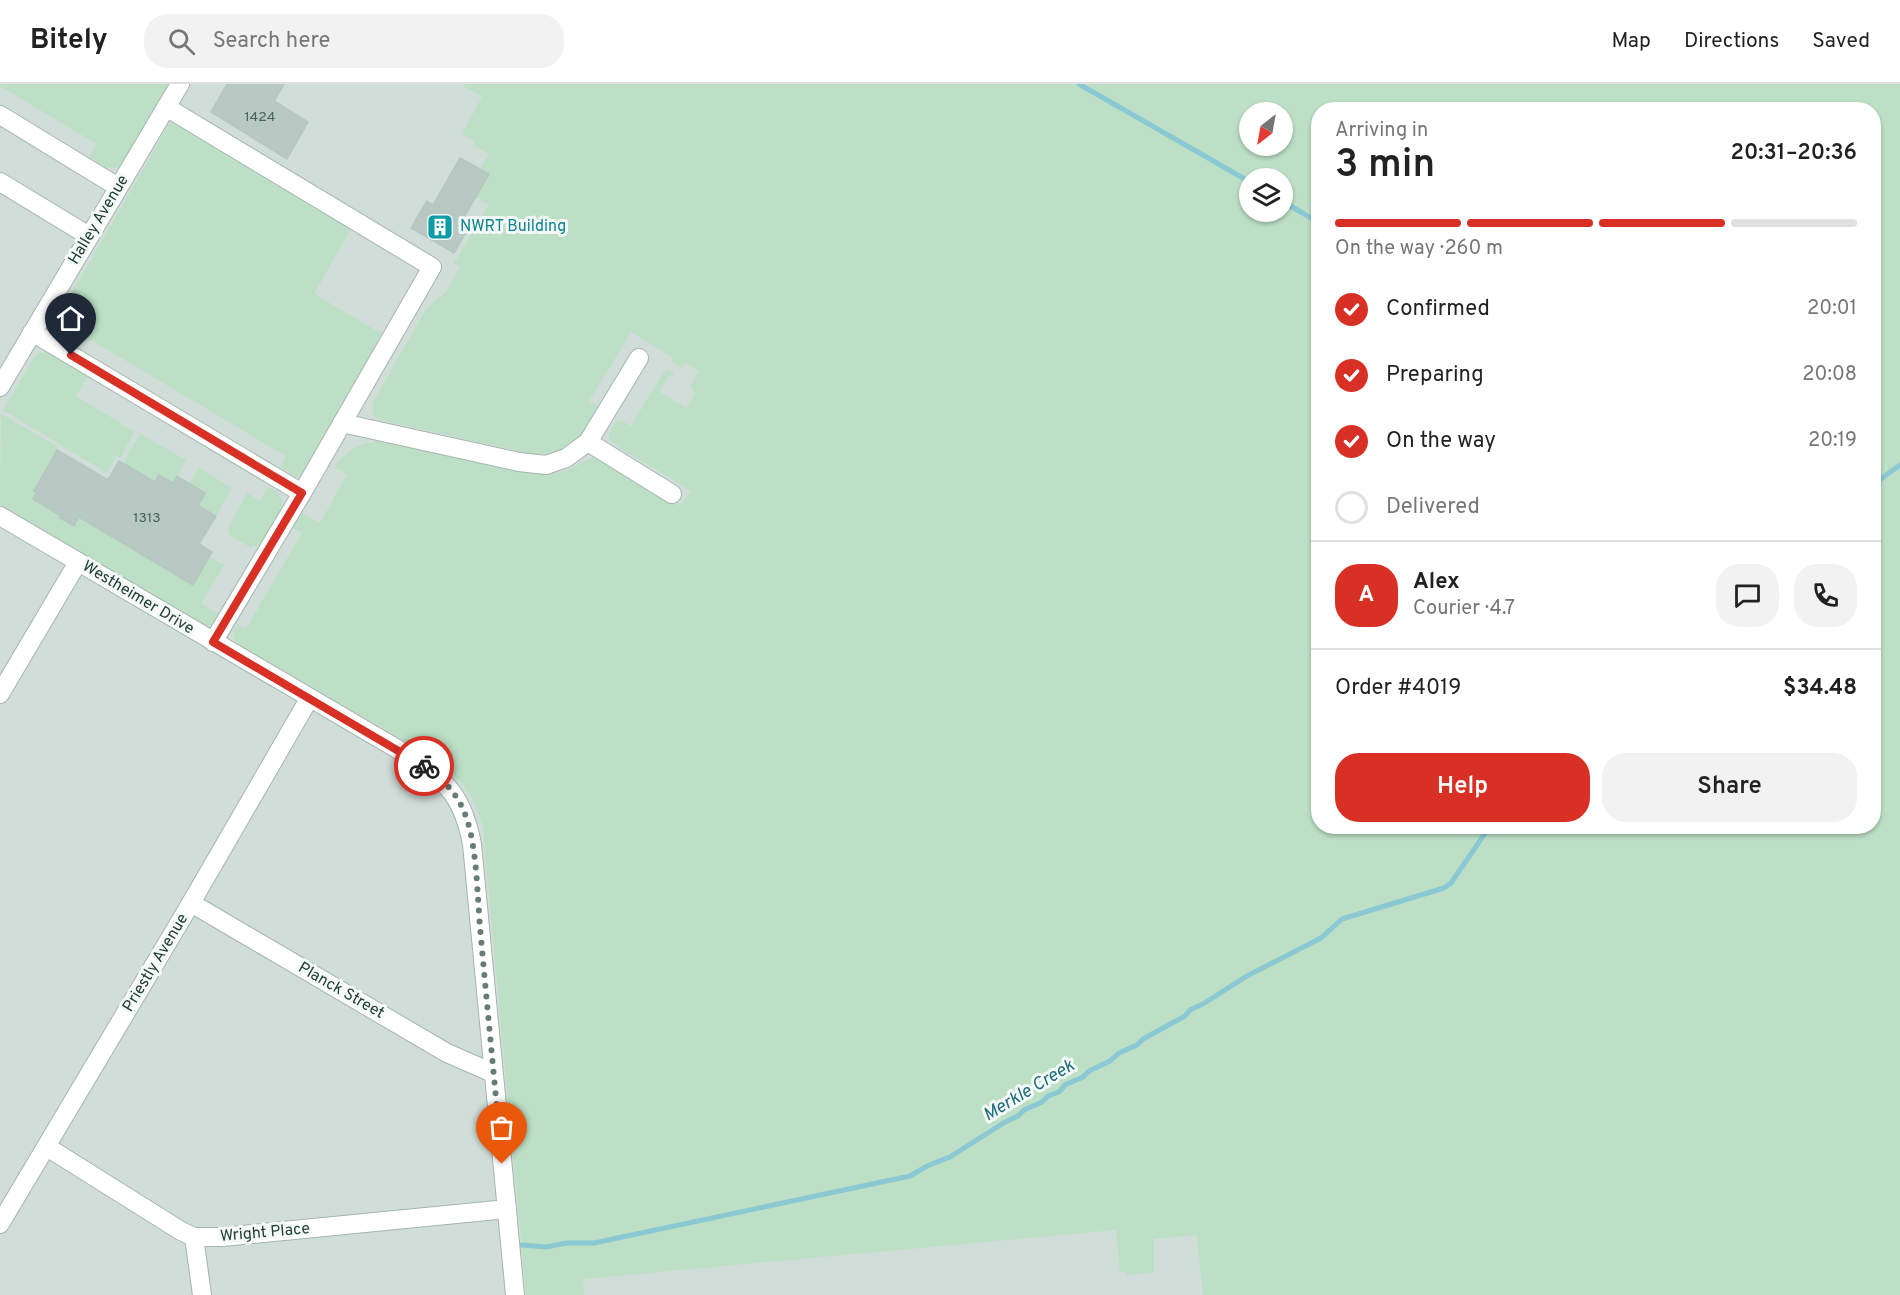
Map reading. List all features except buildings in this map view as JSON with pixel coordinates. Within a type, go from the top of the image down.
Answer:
[{"type":"street","name":"Halley Avenue","points":[[0,387],[180,84]]},
{"type":"street","points":[[166,107],[432,267],[213,642]]},
{"type":"street","points":[[0,116],[118,187]]},
{"type":"street","points":[[0,182],[89,236]]},
{"type":"street","points":[[32,332],[302,493]]},
{"type":"street","points":[[342,423],[534,465],[546,465],[566,458],[588,442],[639,358]]},
{"type":"street","points":[[588,442],[672,494]]},
{"type":"street","name":"Westheimer Drive","points":[[0,516],[411,757],[438,775],[461,804],[468,822],[472,844],[515,1295]]},
{"type":"street","points":[[0,694],[78,562]]},
{"type":"street","name":"Priestly Avenue","points":[[0,1224],[309,699]]},
{"type":"street","name":"Planck Street","points":[[191,903],[447,1053],[494,1073]]},
{"type":"street","points":[[47,1147],[161,1219],[194,1237],[202,1295]]},
{"type":"street","name":"Wright Place","points":[[194,1237],[233,1236],[507,1209]]},
{"type":"shaded area","points":[[0,84],[1900,84],[1900,1295],[0,1295]]},
{"type":"green space","points":[[0,84],[170,84],[122,165],[114,168],[106,167],[92,159],[90,156],[97,144]]},
{"type":"green space","points":[[461,84],[1900,84],[1900,1295],[1203,1295],[1197,1235],[1154,1239],[1154,1272],[1127,1275],[1126,1271],[1120,1272],[1116,1230],[583,1279],[584,1295],[526,1295],[483,829],[474,802],[468,791],[452,774],[419,749],[237,643],[233,636],[237,624],[246,629],[302,533],[292,527],[301,513],[320,523],[347,475],[335,467],[350,451],[367,443],[382,441],[533,473],[549,474],[566,471],[595,456],[680,506],[691,491],[611,442],[610,431],[616,421],[622,421],[631,426],[666,369],[673,372],[673,376],[668,376],[660,392],[686,408],[695,394],[691,386],[699,371],[686,363],[682,368],[672,362],[672,357],[631,332],[589,401],[599,408],[580,441],[553,455],[534,455],[380,420],[373,415],[373,402],[426,309],[446,292],[460,267],[454,263],[489,205],[476,197],[488,174],[480,169],[489,154],[473,145],[474,141],[462,134],[482,97]]},
{"type":"green space","points":[[179,120],[349,225],[350,230],[314,294],[384,335],[300,478],[280,467],[286,456],[71,328],[64,339],[53,332],[53,326],[171,121]]},
{"type":"green space","points":[[47,352],[88,376],[76,396],[133,431],[120,458],[116,456],[107,473],[3,410],[35,356]]},
{"type":"green space","points":[[1,414],[58,447],[35,490],[37,492],[33,499],[61,516],[60,519],[74,526],[79,517],[193,585],[210,557],[224,565],[201,603],[218,614],[211,625],[205,626],[0,504]]},
{"type":"green space","points":[[140,434],[186,460],[173,483],[160,475],[155,482],[123,463]]},
{"type":"green space","points":[[199,468],[232,488],[216,516],[198,506],[205,493],[189,483]]},
{"type":"green space","points":[[268,487],[277,492],[281,498],[280,513],[261,544],[250,547],[231,536],[228,531],[247,493],[260,501]]},
{"type":"waterway","points":[[1079,84],[1239,176]]},
{"type":"waterway","points":[[1293,207],[1311,218]]},
{"type":"waterway","name":"Merkle Creek","points":[[1881,479],[1900,465]]},
{"type":"waterway","name":"Merkle Creek","points":[[522,1245],[546,1247],[567,1243],[594,1243],[910,1176],[950,1157],[1018,1116],[1024,1110],[1059,1092],[1065,1085],[1083,1077],[1119,1053],[1137,1045],[1143,1039],[1185,1016],[1190,1010],[1247,976],[1321,938],[1342,919],[1444,888],[1451,883],[1485,834]]},
{"type":"way so far","points":[[424,766],[438,775],[450,789],[461,804],[468,822],[472,844],[502,1164]]},
{"type":"place","name":"NWRT Building","points":[[440,227]]},
{"type":"route","points":[[71,355],[302,493],[213,642],[424,766]]}]
